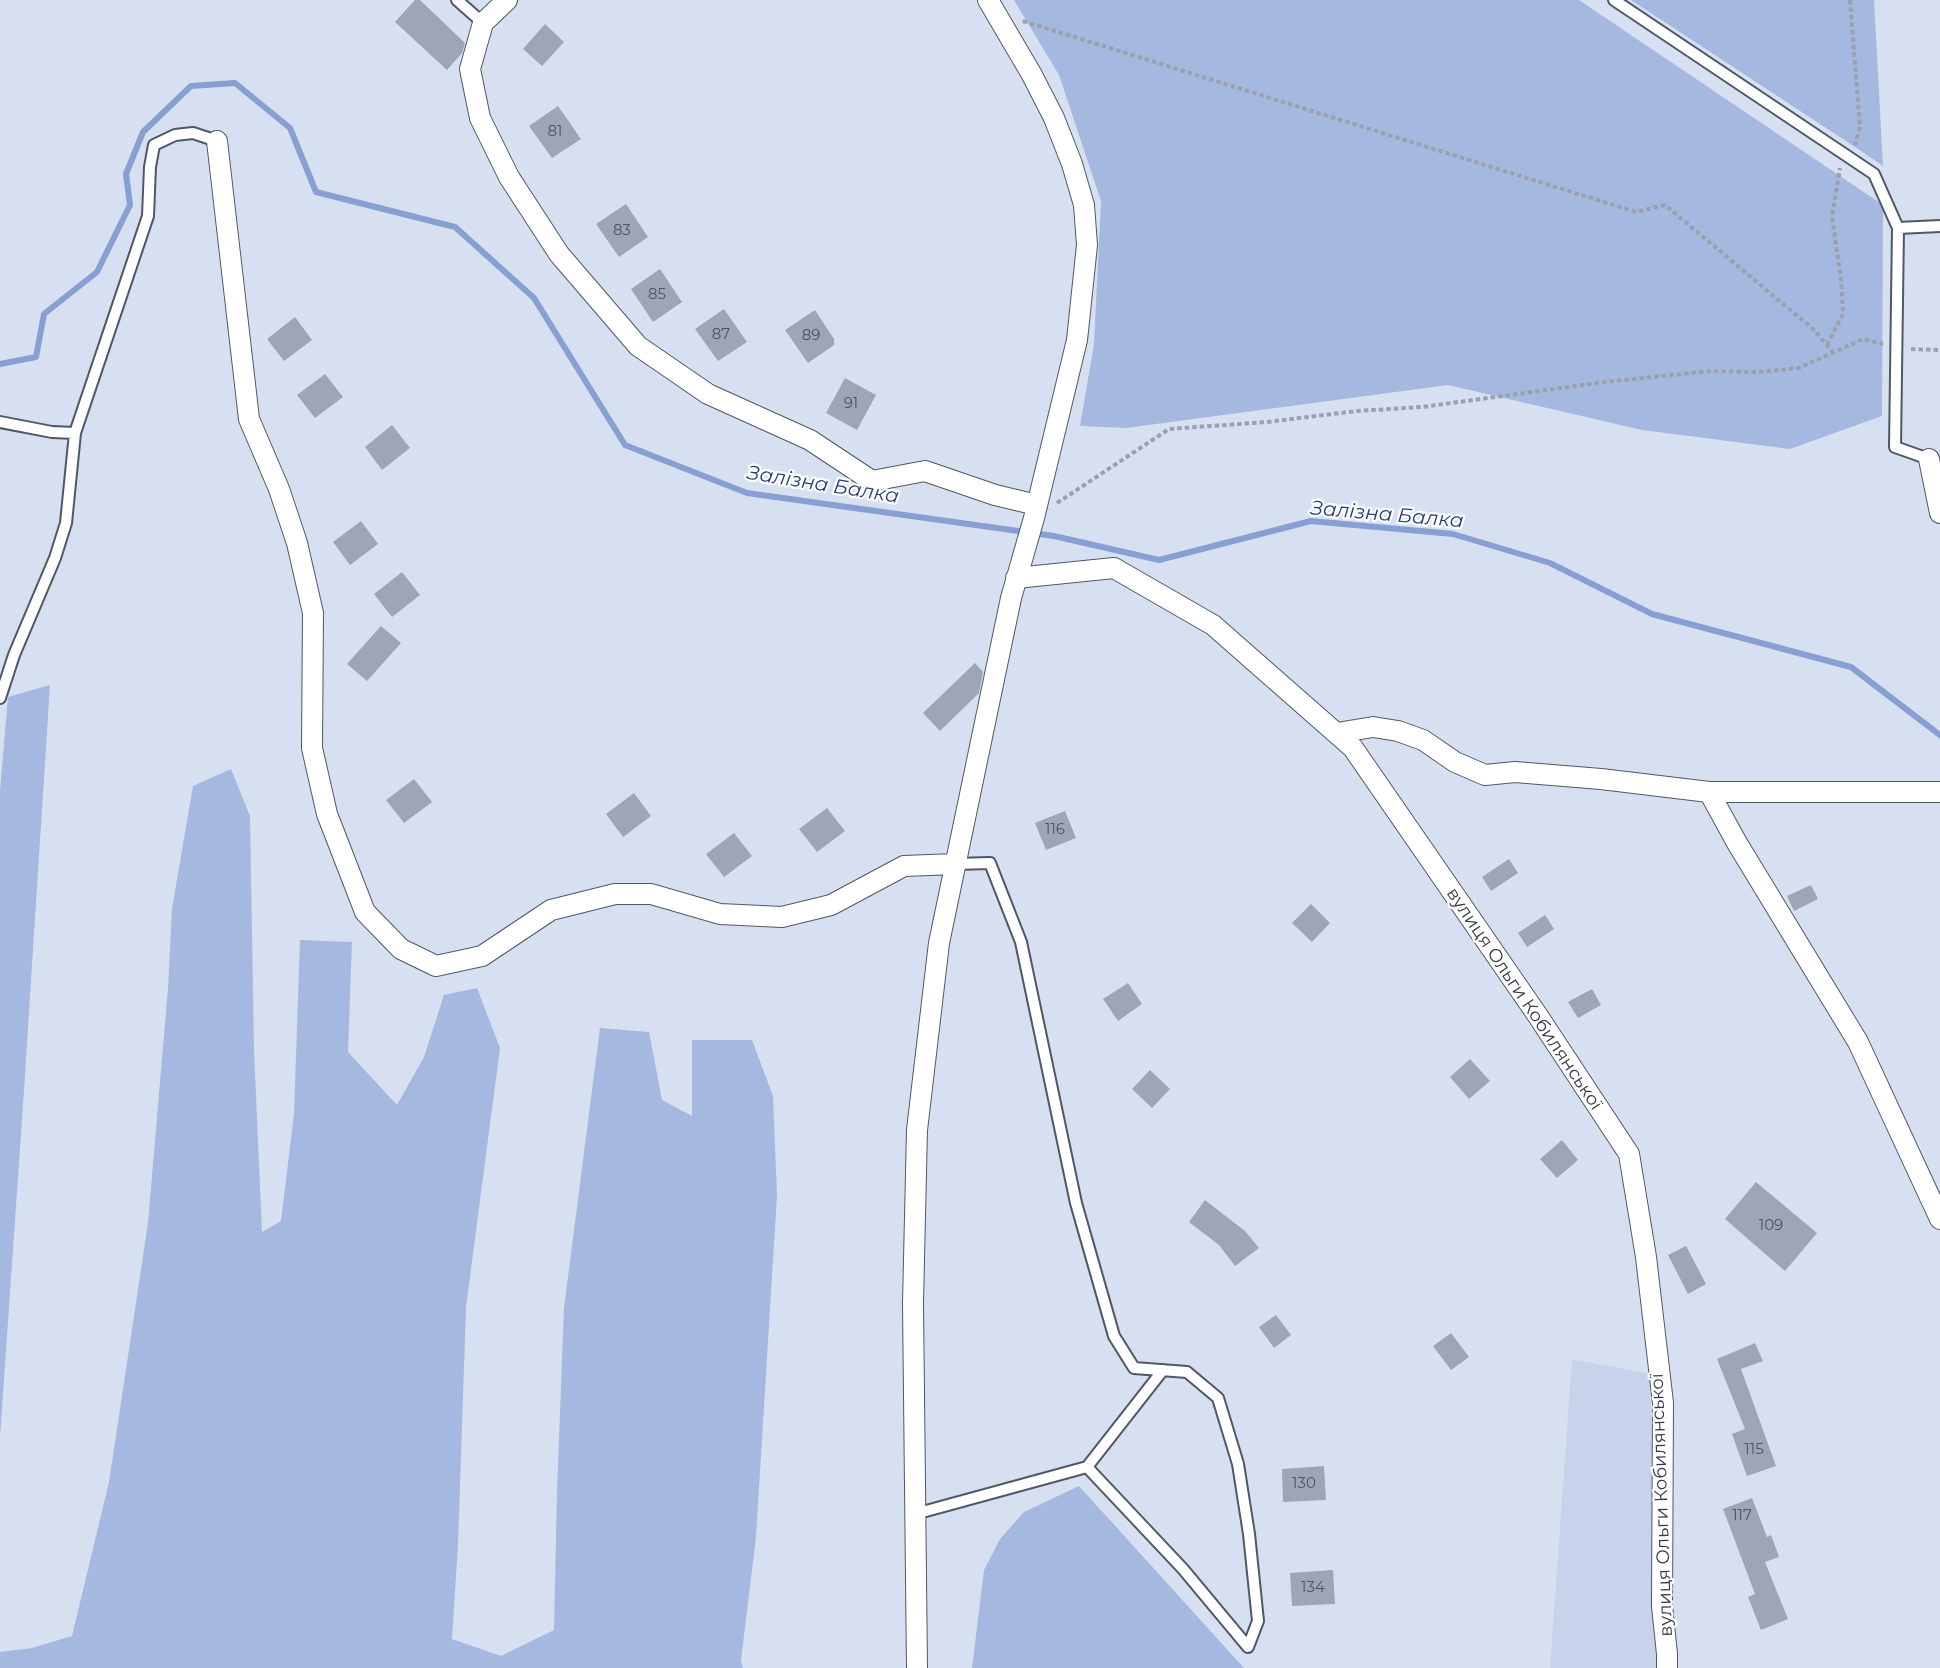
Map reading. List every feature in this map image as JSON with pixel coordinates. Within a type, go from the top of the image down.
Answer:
[{"type":"street","points":[[507,0],[483,23],[470,69],[480,118],[509,177],[559,254],[638,346],[708,394],[810,440],[872,481],[925,471],[995,495],[1034,514]]},
{"type":"street","points":[[917,1668],[913,1303],[917,1130],[939,943],[1016,576],[1034,514],[1077,340],[1087,245],[1084,205],[1072,164],[1054,118],[1032,75],[991,7]]},
{"type":"street","points":[[217,141],[249,418],[279,489],[297,543],[313,613],[312,748],[327,814],[366,912],[401,950],[436,966],[482,956],[551,910],[615,894],[651,894],[720,914],[782,917],[831,905],[904,866],[955,864]]},
{"type":"street","points":[[1929,459],[1940,513]]},
{"type":"street","name":"вулиця Ольги Кобилянської","points":[[1016,576],[1114,568],[1213,625],[1353,748],[1538,1016],[1629,1154],[1646,1257],[1663,1403],[1662,1606],[1667,1668]]},
{"type":"street","points":[[1336,733],[1373,727],[1398,731],[1423,740],[1455,762],[1485,775],[1515,772],[1601,779],[1709,792],[1940,792]]},
{"type":"street","points":[[1709,792],[1737,843],[1858,1042],[1940,1218]]},
{"type":"lane","points":[[457,0],[483,23]]},
{"type":"lane","points":[[1614,0],[1874,174],[1898,228],[1895,447],[1929,459]]},
{"type":"lane","points":[[0,698],[14,655],[55,558],[66,523],[75,433],[148,216],[150,167],[154,145],[175,135],[193,133],[217,141]]},
{"type":"lane","points":[[1898,228],[1940,226]]},
{"type":"lane","points":[[0,422],[52,432],[75,433]]},
{"type":"lane","points":[[955,864],[990,863],[1021,942],[1076,1203],[1114,1336],[1134,1368],[1187,1372],[1218,1398],[1238,1464],[1249,1534],[1258,1621],[1248,1647],[1183,1569],[1087,1467]]},
{"type":"lane","points":[[915,1514],[1087,1467],[1163,1370]]},
{"type":"path","points":[[991,7],[1636,212],[1665,205],[1813,329],[1833,352]]},
{"type":"path","points":[[1034,514],[1169,429],[1422,407],[1605,382],[1710,371],[1757,372],[1799,368],[1863,339],[1896,347],[1926,351],[1940,350]]},
{"type":"shaded area","points":[[1014,0],[1579,0],[1883,205],[1882,416],[1790,449],[1642,430],[1448,385],[1126,428],[1080,426],[1094,344],[1101,201],[1059,75]]},
{"type":"shaded area","points":[[1631,0],[1874,0],[1883,166],[1855,147]]},
{"type":"shaded area","points":[[50,685],[0,1437],[0,791],[8,697]]},
{"type":"shaded area","points":[[231,769],[250,816],[254,1050],[262,1232],[281,1221],[294,1114],[300,940],[352,942],[348,1052],[397,1105],[424,1057],[444,995],[477,988],[500,1048],[466,1307],[458,1545],[452,1639],[501,1656],[554,1630],[564,1308],[600,1028],[649,1032],[662,1100],[692,1116],[692,1040],[752,1040],[773,1096],[777,1195],[756,1537],[741,1660],[743,1668],[0,1668],[0,1652],[32,1648],[72,1636],[109,1482],[148,1223],[168,988],[172,909],[193,786]]},
{"type":"shaded area","points":[[1572,1359],[1650,1374],[1658,1668],[1550,1668]]},
{"type":"shaded area","points":[[1079,1486],[1244,1668],[972,1668],[984,1570],[1000,1539],[1024,1512]]},
{"type":"building","points":[[415,0],[420,0],[465,43],[462,53],[447,70],[395,22]]},
{"type":"building","points":[[545,24],[564,42],[542,66],[523,49]]},
{"type":"building","points":[[558,106],[581,139],[552,158],[529,126]]},
{"type":"building","points":[[626,204],[648,237],[619,257],[596,224]]},
{"type":"building","points":[[660,269],[682,302],[653,322],[631,289]]},
{"type":"building","points":[[724,309],[747,342],[718,361],[695,329]]},
{"type":"building","points":[[815,310],[834,339],[834,345],[808,363],[785,330]]},
{"type":"building","points":[[295,317],[312,340],[284,361],[267,339]]},
{"type":"building","points":[[325,374],[343,397],[315,418],[297,395]]},
{"type":"building","points":[[845,378],[876,395],[857,430],[826,413]]},
{"type":"building","points":[[392,425],[410,448],[382,470],[365,447]]},
{"type":"building","points":[[361,521],[378,544],[350,565],[333,542]]},
{"type":"building","points":[[402,572],[420,595],[392,617],[374,594]]},
{"type":"building","points":[[381,626],[401,643],[367,681],[347,664]]},
{"type":"building","points":[[975,663],[983,672],[979,693],[940,731],[923,713]]},
{"type":"building","points":[[414,779],[432,802],[404,823],[386,800]]},
{"type":"building","points":[[634,793],[651,816],[623,837],[606,814]]},
{"type":"building","points":[[827,808],[845,831],[817,852],[799,829]]},
{"type":"building","points":[[1065,811],[1076,838],[1046,850],[1035,823]]},
{"type":"building","points":[[734,833],[752,856],[724,877],[706,854]]},
{"type":"building","points":[[1509,859],[1518,873],[1491,891],[1482,877]]},
{"type":"building","points":[[1811,885],[1818,899],[1794,911],[1787,896]]},
{"type":"building","points":[[1311,904],[1330,923],[1312,942],[1292,923]]},
{"type":"building","points":[[1545,915],[1554,929],[1527,947],[1518,933]]},
{"type":"building","points":[[1128,983],[1142,1004],[1118,1021],[1103,999]]},
{"type":"building","points":[[1592,989],[1601,1005],[1578,1018],[1568,1002]]},
{"type":"building","points":[[1470,1059],[1490,1081],[1469,1099],[1450,1077]]},
{"type":"building","points":[[1150,1070],[1170,1089],[1152,1108],[1132,1089]]},
{"type":"building","points":[[1562,1140],[1578,1160],[1557,1178],[1540,1159]]},
{"type":"building","points":[[1756,1182],[1817,1233],[1785,1271],[1725,1219]]},
{"type":"building","points":[[1205,1200],[1245,1231],[1259,1248],[1235,1266],[1219,1245],[1189,1222]]},
{"type":"building","points":[[1686,1246],[1706,1284],[1688,1294],[1668,1255]]},
{"type":"building","points":[[1276,1315],[1291,1335],[1274,1348],[1259,1327]]},
{"type":"building","points":[[1451,1333],[1469,1357],[1451,1370],[1433,1346]]},
{"type":"building","points":[[1755,1343],[1763,1361],[1741,1369],[1776,1466],[1747,1476],[1732,1434],[1745,1429],[1717,1359]]},
{"type":"building","points":[[1324,1466],[1326,1500],[1283,1502],[1282,1469]]},
{"type":"building","points":[[1752,1498],[1767,1537],[1771,1535],[1779,1557],[1765,1562],[1788,1619],[1761,1630],[1748,1597],[1755,1594],[1723,1509]]},
{"type":"building","points":[[1333,1570],[1335,1604],[1292,1606],[1290,1573]]},
{"type":"waterway","name":"Залізна Балка","points":[[0,364],[36,357],[44,314],[97,272],[130,205],[126,174],[143,132],[191,86],[235,83],[290,128],[316,192],[455,227],[534,298],[625,445],[747,493],[1054,536],[1159,560],[1311,521],[1453,534],[1550,563],[1652,614],[1851,667],[1940,735]]}]
